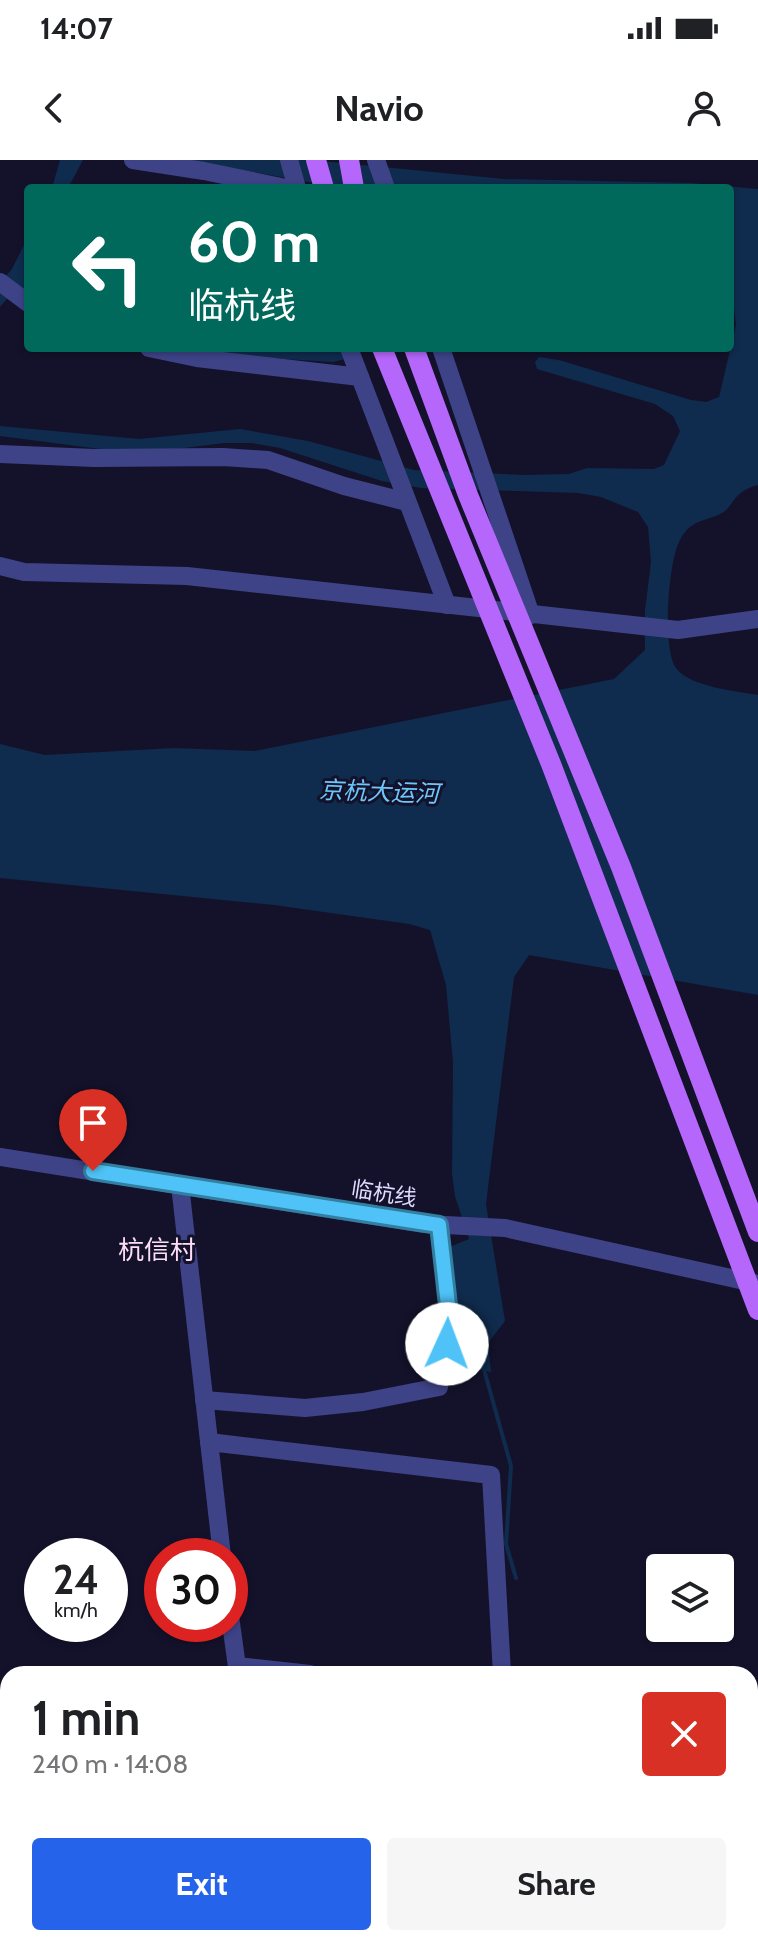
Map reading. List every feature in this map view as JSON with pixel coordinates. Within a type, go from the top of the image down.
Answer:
[{"type":"main road","points":[[316,160],[323,184]]},
{"type":"main road","points":[[349,160],[353,184]]},
{"type":"main road","points":[[384,352],[551,764],[758,1310]]},
{"type":"main road","points":[[415,352],[468,495],[621,867],[758,1232]]},
{"type":"street","points":[[133,160],[204,171],[292,178]]},
{"type":"street","points":[[376,160],[385,184]]},
{"type":"street","points":[[0,282],[24,300]]},
{"type":"street","points":[[168,352],[360,377]]},
{"type":"street","points":[[350,352],[447,605]]},
{"type":"street","points":[[442,352],[531,615]]},
{"type":"street","points":[[0,454],[268,460],[344,486],[405,494]]},
{"type":"street","points":[[0,566],[24,572],[187,576],[678,630],[758,619]]},
{"type":"street","name":"临杭线","points":[[0,1157],[439,1225],[505,1228],[758,1284]]},
{"type":"street","points":[[180,1185],[220,1538]]},
{"type":"street","points":[[204,1400],[305,1408],[363,1402],[439,1387],[450,1323],[439,1225]]},
{"type":"street","points":[[209,1442],[491,1475],[502,1666]]},
{"type":"street","points":[[234,1642],[237,1666]]},
{"type":"water","points":[[60,160],[83,160],[70,184],[53,184]]},
{"type":"water","points":[[186,160],[312,160],[504,179],[702,184],[321,184]]},
{"type":"water","name":"京杭大运河","points":[[734,187],[758,189],[758,485],[738,495],[725,511],[698,522],[684,533],[672,566],[668,625],[672,658],[683,674],[714,687],[758,695],[758,995],[529,955],[514,977],[486,1204],[505,1321],[488,1343],[491,1372],[452,1364],[447,1248],[469,1239],[455,1196],[452,1174],[453,1063],[446,985],[430,930],[409,924],[274,905],[0,878],[0,744],[45,755],[174,748],[255,751],[614,679],[645,650],[645,610],[651,562],[648,527],[638,512],[601,497],[578,493],[421,488],[382,481],[280,448],[251,443],[123,452],[0,436],[0,426],[139,439],[240,429],[308,441],[414,470],[524,475],[569,474],[587,468],[654,469],[664,465],[680,431],[673,416],[655,404],[537,369],[535,362],[539,357],[559,360],[706,402],[719,397],[730,352],[734,352]]},
{"type":"water","points":[[24,245],[24,294],[15,289],[0,307],[0,283],[12,269]]},
{"type":"water","points":[[222,352],[359,352],[353,357],[333,362]]},
{"type":"waterway","points":[[483,1366],[511,1466],[506,1544],[516,1578]]},
{"type":"district","name":"杭信村","points":[[157,1250]]},
{"type":"route","points":[[93,1171],[439,1225],[450,1323],[447,1344]]}]
